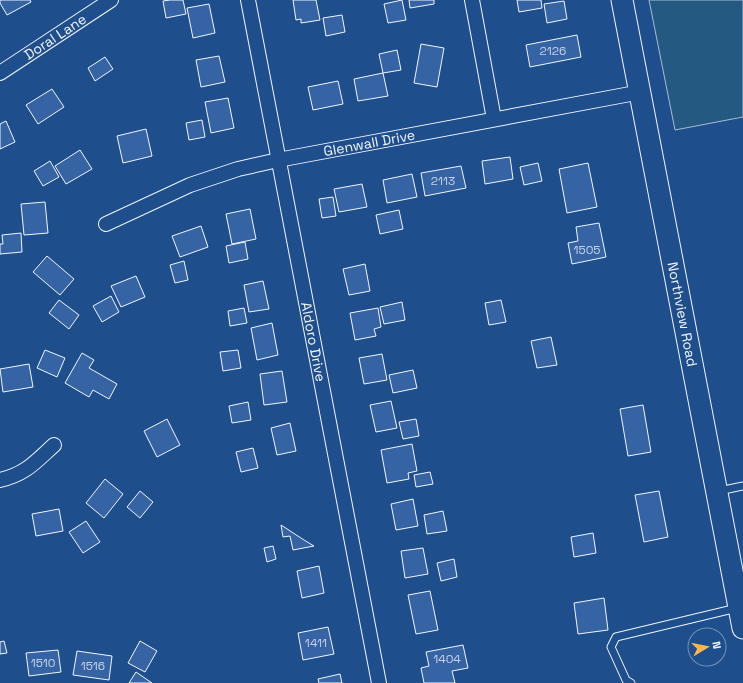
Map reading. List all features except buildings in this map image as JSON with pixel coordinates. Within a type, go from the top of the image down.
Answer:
[{"type":"street","name":"Doral Lane","points":[[0,73],[111,0]]},
{"type":"street","name":"Aldoro Drive","points":[[248,0],[380,683]]},
{"type":"street","points":[[472,0],[494,119]]},
{"type":"street","name":"Northview Road","points":[[622,0],[641,92],[743,628]]},
{"type":"street","name":"Glenwall Drive","points":[[106,224],[190,185],[238,169],[278,160],[641,92]]},
{"type":"street","points":[[0,480],[13,477],[23,472],[54,445]]},
{"type":"lane","points":[[717,492],[743,486]]},
{"type":"lane","points":[[631,683],[626,680],[611,647],[616,637],[739,608]]},
{"type":"shaded area","points":[[649,0],[743,0],[743,117],[675,130]]}]
